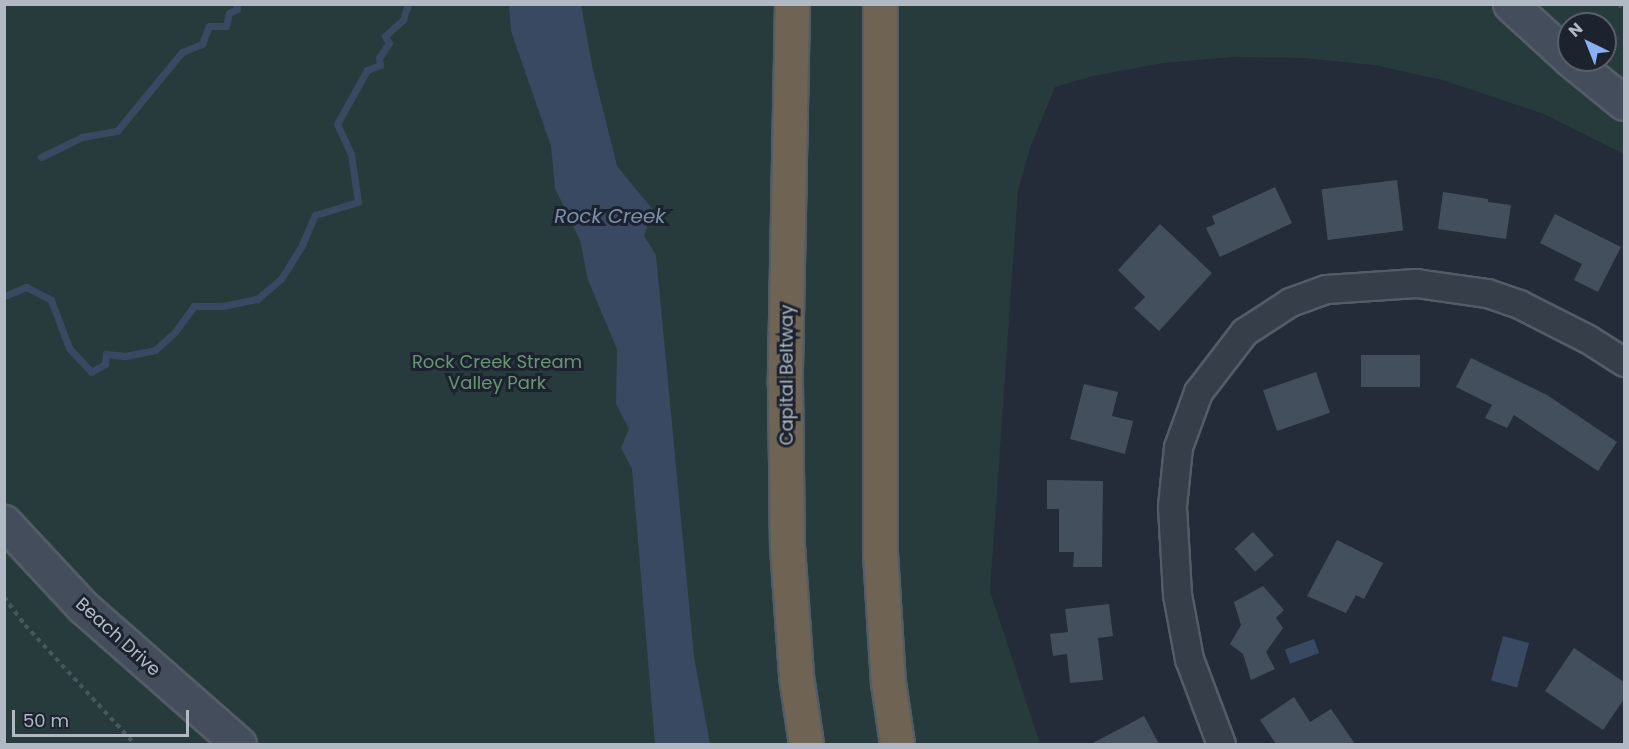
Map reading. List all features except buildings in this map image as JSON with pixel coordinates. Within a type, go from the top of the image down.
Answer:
[{"type":"highway","name":"Capital Beltway","points":[[792,4],[785,384],[787,546],[796,676],[806,744]]},
{"type":"highway","points":[[880,4],[880,553],[888,682],[897,744]]},
{"type":"street","points":[[1510,4],[1557,47]]},
{"type":"street","points":[[1586,72],[1624,103]]},
{"type":"street","points":[[1221,744],[1190,659],[1177,594],[1172,506],[1178,447],[1198,392],[1244,332],[1290,302],[1326,289],[1416,283],[1487,293],[1519,304],[1587,339],[1624,362]]},
{"type":"street","name":"Beach Drive","points":[[4,522],[82,606],[239,744]]},
{"type":"path","points":[[1618,4],[1624,9]]},
{"type":"path","points":[[4,597],[25,625],[135,744]]},
{"type":"green space","name":"Rock Creek Stream Valley Park","points":[[4,5],[1624,5],[1624,154],[1544,114],[1443,80],[1374,65],[1304,58],[1233,57],[1163,63],[1093,76],[1055,87],[1030,148],[1018,190],[990,591],[1040,744],[5,744]]},
{"type":"water","name":"Rock Creek","points":[[509,5],[581,5],[593,70],[617,166],[653,210],[644,236],[656,255],[694,657],[710,744],[655,744],[632,469],[621,448],[629,429],[616,404],[617,349],[588,280],[580,240],[555,188],[551,146],[511,31]]},
{"type":"water","points":[[1503,636],[1529,643],[1517,687],[1491,680]]},
{"type":"water","points":[[1314,639],[1319,653],[1290,664],[1285,650]]},
{"type":"waterway","points":[[41,157],[82,137],[117,131],[182,52],[202,44],[209,26],[226,26],[229,13],[237,9],[236,4]]},
{"type":"waterway","points":[[4,296],[26,287],[51,300],[69,348],[91,372],[105,364],[106,354],[125,356],[155,350],[175,332],[194,306],[223,306],[257,299],[281,279],[302,245],[315,215],[358,202],[351,154],[337,124],[367,70],[380,65],[379,58],[389,43],[385,36],[403,20],[408,4]]}]
